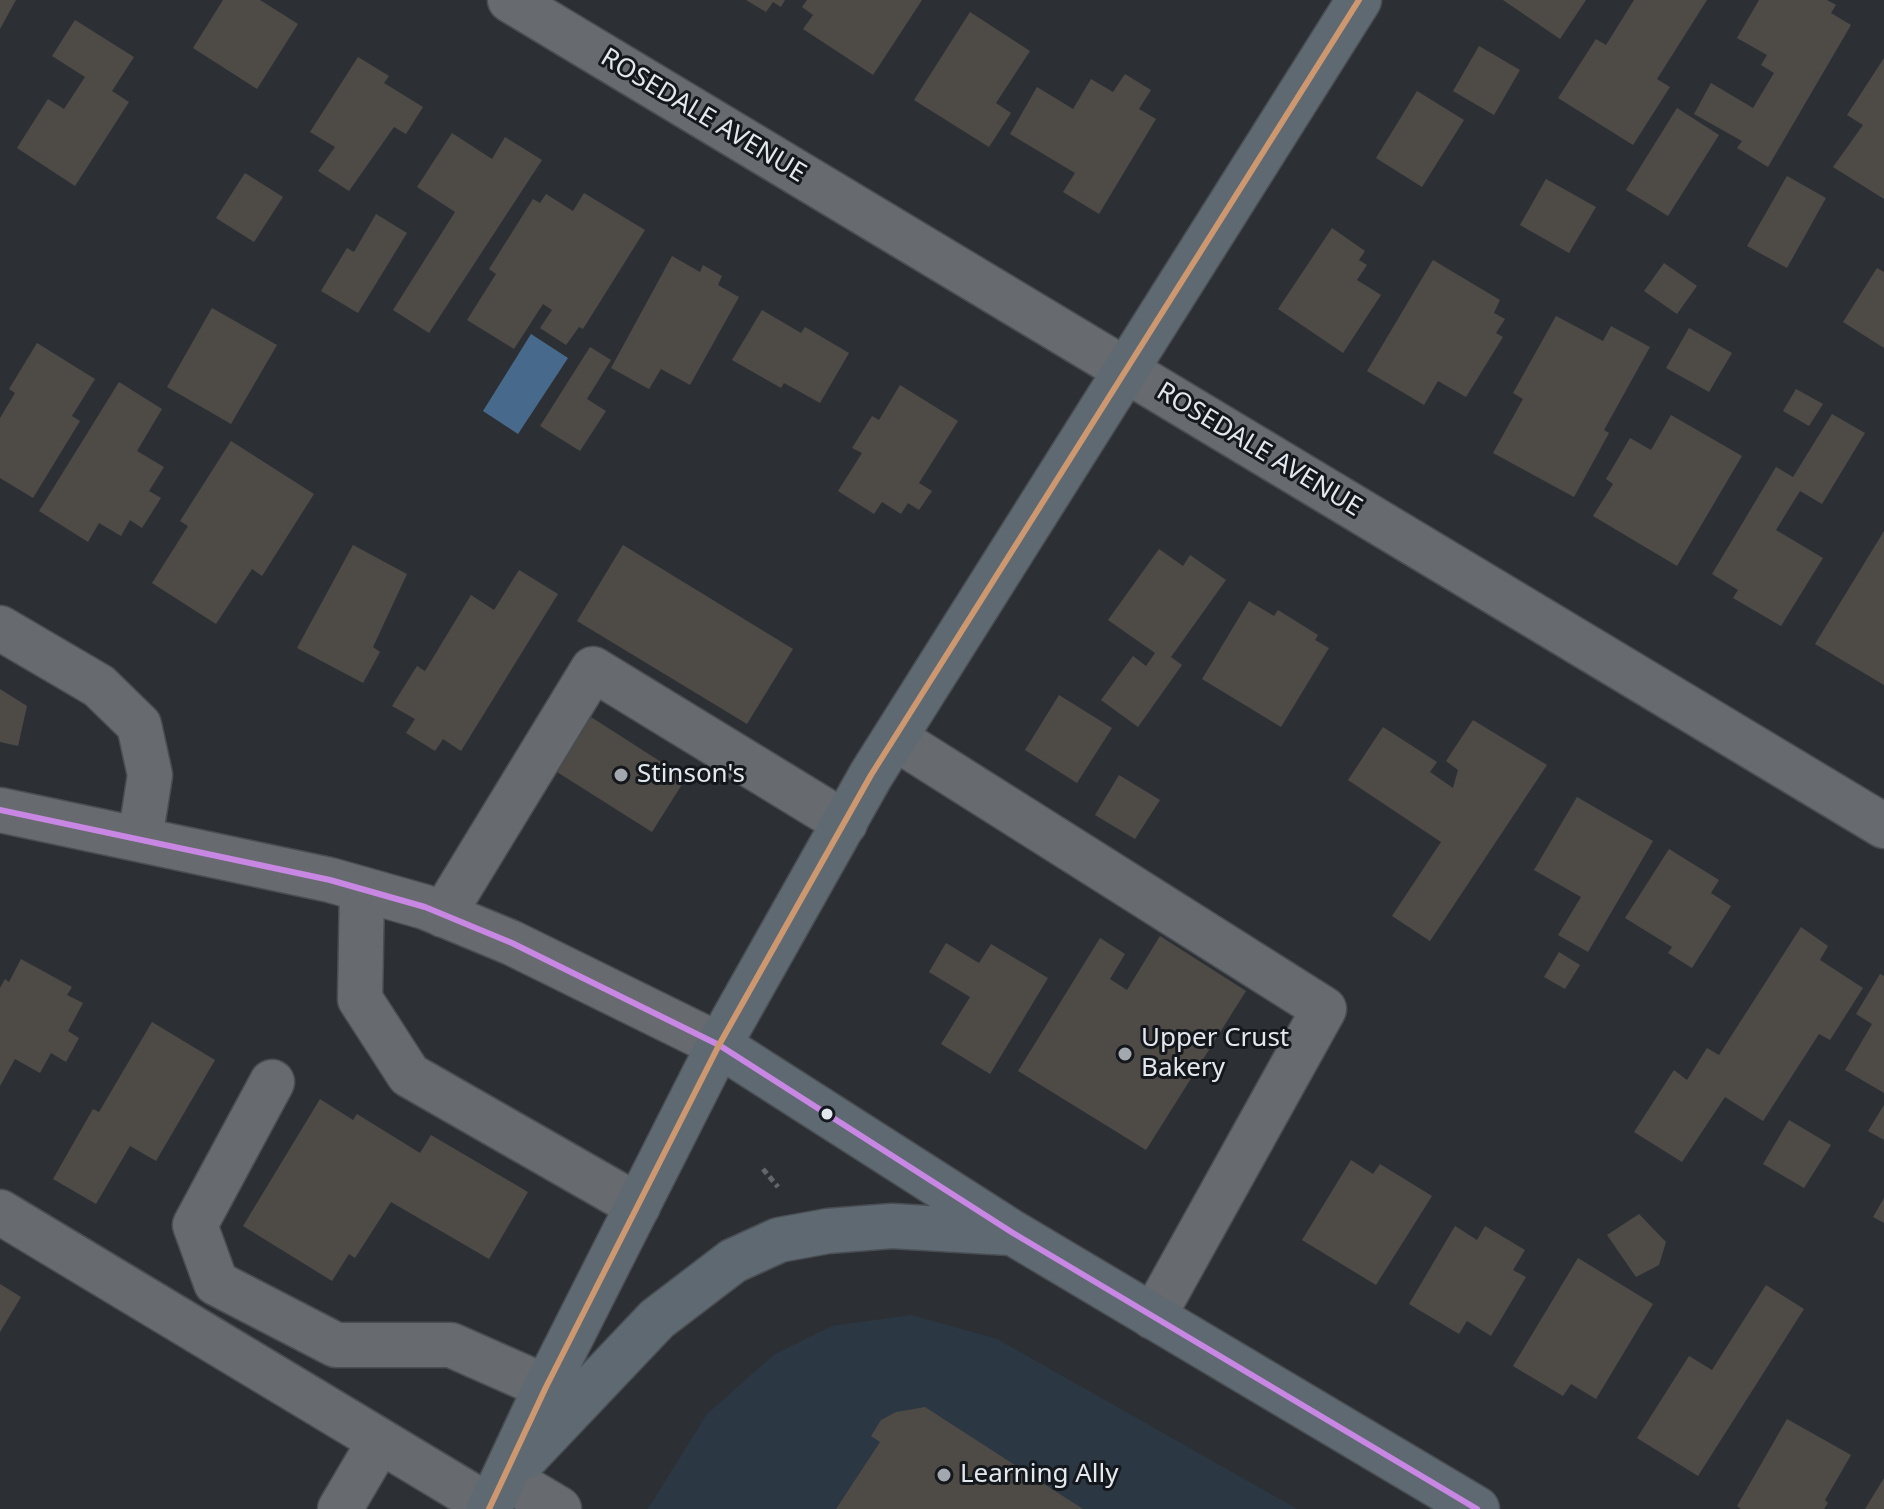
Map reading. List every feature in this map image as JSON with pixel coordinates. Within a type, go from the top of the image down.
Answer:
[{"type":"main road","points":[[495,1498],[546,1387],[719,1045],[845,823],[895,738],[1359,0]]},
{"type":"main road","points":[[719,1045],[1013,1233],[1477,1509]]},
{"type":"main road","points":[[495,1498],[657,1319],[733,1261],[779,1240],[828,1231],[892,1226],[1013,1233]]},
{"type":"street","name":"ROSEDALE AVENUE","points":[[510,0],[1884,826]]},
{"type":"street","points":[[0,628],[99,686],[139,725],[150,775],[140,839]]},
{"type":"street","points":[[443,915],[593,669],[845,823]]},
{"type":"street","points":[[895,738],[1324,1009],[1153,1317]]},
{"type":"street","points":[[0,810],[362,889],[443,915],[512,943],[719,1045]]},
{"type":"street","points":[[362,889],[360,999],[409,1075],[638,1206]]},
{"type":"street","points":[[272,1082],[195,1225],[216,1283],[336,1345],[451,1345],[546,1387]]},
{"type":"street","points":[[0,1212],[380,1441],[495,1498],[559,1509]]},
{"type":"street","points":[[340,1509],[380,1441]]},
{"type":"shaded area","points":[[911,1315],[997,1339],[1297,1509],[648,1509],[707,1414],[775,1354],[832,1326]]},
{"type":"water","points":[[531,334],[568,358],[518,434],[483,411]]},
{"type":"building","points":[[0,0],[16,0],[0,29]]},
{"type":"building","points":[[223,0],[260,0],[298,24],[257,89],[193,48]]},
{"type":"building","points":[[746,0],[785,0],[781,7],[773,2],[766,12]]},
{"type":"building","points":[[807,0],[922,0],[873,75],[803,29],[813,15],[802,7]]},
{"type":"building","points":[[1503,0],[1586,0],[1560,39]]},
{"type":"building","points":[[1634,0],[1707,0],[1657,79],[1670,87],[1633,145],[1558,98],[1596,39],[1606,45]]},
{"type":"building","points":[[1759,0],[1827,0],[1836,5],[1831,13],[1851,25],[1768,167],[1737,148],[1742,141],[1694,114],[1711,83],[1753,108],[1774,73],[1761,65],[1767,55],[1737,38]]},
{"type":"building","points":[[970,12],[1030,51],[996,103],[1011,113],[989,147],[914,100]]},
{"type":"building","points":[[75,20],[134,57],[112,91],[129,102],[75,186],[17,148],[48,99],[64,109],[85,77],[52,56]]},
{"type":"building","points":[[1479,46],[1520,70],[1494,115],[1453,91]]},
{"type":"building","points":[[358,57],[389,76],[384,83],[423,107],[406,134],[394,127],[349,191],[318,171],[335,147],[310,132]]},
{"type":"building","points":[[1884,58],[1884,199],[1833,167],[1863,125],[1847,115]]},
{"type":"building","points":[[1125,74],[1151,90],[1139,109],[1156,119],[1099,214],[1063,192],[1075,173],[1010,134],[1037,87],[1073,109],[1091,79],[1113,92]]},
{"type":"building","points":[[1417,91],[1464,120],[1422,187],[1376,158]]},
{"type":"building","points":[[1677,108],[1719,135],[1668,216],[1626,190]]},
{"type":"building","points":[[452,133],[492,159],[505,137],[542,160],[429,333],[393,310],[455,212],[417,187]]},
{"type":"building","points":[[245,173],[283,197],[254,242],[216,218]]},
{"type":"building","points":[[1787,176],[1826,198],[1787,268],[1747,246]]},
{"type":"building","points":[[1546,179],[1596,207],[1569,253],[1520,225]]},
{"type":"building","points":[[584,193],[645,230],[583,329],[579,327],[566,345],[540,328],[552,310],[543,304],[514,349],[467,320],[496,274],[489,269],[533,199],[540,203],[546,194],[573,211]]},
{"type":"building","points":[[376,214],[407,233],[358,313],[321,291],[347,248],[354,252]]},
{"type":"building","points":[[1332,228],[1365,251],[1359,260],[1367,265],[1357,280],[1381,295],[1343,353],[1278,309]]},
{"type":"building","points":[[672,256],[700,272],[703,265],[722,276],[718,285],[739,297],[690,385],[661,369],[649,389],[611,368]]},
{"type":"building","points":[[1433,260],[1500,300],[1494,313],[1505,319],[1496,333],[1503,337],[1466,397],[1438,381],[1424,405],[1367,371]]},
{"type":"building","points":[[1664,263],[1697,286],[1677,314],[1644,291]]},
{"type":"building","points":[[1877,268],[1884,272],[1884,348],[1843,322]]},
{"type":"building","points":[[212,308],[277,345],[231,424],[167,387]]},
{"type":"building","points":[[762,310],[801,333],[805,327],[849,353],[820,403],[784,383],[781,388],[732,360]]},
{"type":"building","points":[[1556,316],[1603,341],[1611,326],[1650,347],[1604,430],[1609,433],[1574,497],[1493,453],[1523,399],[1513,393]]},
{"type":"building","points":[[1689,328],[1732,353],[1709,392],[1666,368]]},
{"type":"building","points":[[37,343],[95,379],[72,416],[80,421],[33,498],[0,478],[0,418],[15,393],[9,389]]},
{"type":"building","points":[[590,347],[611,360],[587,399],[606,411],[580,451],[540,426]]},
{"type":"building","points":[[119,382],[162,409],[137,451],[164,467],[149,491],[161,498],[142,528],[130,520],[121,536],[99,523],[88,542],[39,511]]},
{"type":"building","points":[[900,385],[958,421],[919,483],[932,491],[919,510],[908,503],[901,514],[882,502],[874,514],[838,491],[862,453],[852,448],[872,416],[879,420]]},
{"type":"building","points":[[1796,389],[1823,404],[1809,426],[1783,411]]},
{"type":"building","points":[[1832,414],[1865,433],[1822,504],[1800,491],[1776,530],[1823,558],[1781,626],[1733,598],[1738,590],[1712,574],[1776,467],[1793,477]]},
{"type":"building","points":[[1671,415],[1742,456],[1677,566],[1593,516],[1613,484],[1606,479],[1630,438],[1651,450]]},
{"type":"building","points":[[231,441],[314,494],[262,576],[252,569],[216,624],[152,583],[188,526],[180,521]]},
{"type":"building","points":[[1884,531],[1884,685],[1815,644]]},
{"type":"building","points":[[353,545],[407,574],[373,647],[380,652],[363,683],[297,648]]},
{"type":"building","points":[[623,545],[793,649],[747,724],[577,621]]},
{"type":"building","points":[[1159,549],[1183,566],[1190,555],[1226,580],[1171,657],[1182,665],[1138,727],[1101,700],[1133,656],[1146,666],[1155,653],[1108,620]]},
{"type":"building","points":[[519,570],[558,594],[461,751],[443,739],[435,751],[406,733],[415,719],[392,706],[417,666],[425,671],[471,595],[494,610]]},
{"type":"building","points":[[1249,601],[1274,616],[1278,610],[1318,635],[1315,640],[1329,648],[1281,727],[1202,679]]},
{"type":"building","points":[[0,689],[27,706],[18,746],[0,742]]},
{"type":"building","points":[[1059,695],[1112,728],[1077,783],[1025,750]]},
{"type":"building","name":"Stinson's","points":[[591,717],[686,778],[652,832],[557,772]]},
{"type":"building","points":[[1473,720],[1547,765],[1430,941],[1392,916],[1441,842],[1348,780],[1383,727],[1437,762],[1430,772],[1453,788],[1458,770],[1446,761]]},
{"type":"building","points":[[1119,775],[1160,800],[1135,839],[1095,815]]},
{"type":"building","points":[[1577,797],[1653,841],[1588,952],[1558,935],[1581,897],[1534,870]]},
{"type":"building","points":[[1669,849],[1719,880],[1711,893],[1731,906],[1692,968],[1668,953],[1672,947],[1625,918]]},
{"type":"building","points":[[1801,927],[1828,946],[1820,960],[1863,988],[1830,1040],[1819,1034],[1763,1121],[1725,1097],[1682,1162],[1634,1132],[1674,1070],[1687,1080],[1707,1048],[1719,1055]]},
{"type":"building","points":[[1160,936],[1246,991],[1146,1150],[1018,1071],[1100,938],[1125,954],[1110,979],[1127,990]]},
{"type":"building","points":[[946,943],[979,963],[991,944],[1048,978],[990,1074],[941,1044],[970,997],[929,972]]},
{"type":"building","points":[[1559,952],[1580,965],[1565,989],[1544,977]]},
{"type":"building","points":[[21,959],[72,987],[67,995],[83,1003],[68,1031],[79,1038],[66,1062],[51,1053],[40,1073],[15,1059],[0,1086],[0,988],[5,979],[9,982]]},
{"type":"building","points":[[1880,974],[1884,976],[1884,1093],[1845,1070],[1872,1024],[1856,1014]]},
{"type":"building","points":[[152,1022],[215,1060],[156,1161],[130,1146],[96,1204],[53,1179],[93,1109],[99,1112]]},
{"type":"building","points":[[320,1099],[353,1120],[357,1114],[420,1153],[431,1135],[528,1192],[489,1259],[391,1202],[355,1258],[349,1254],[332,1281],[243,1226]]},
{"type":"building","points":[[1884,1105],[1884,1140],[1868,1131]]},
{"type":"building","points":[[1789,1120],[1831,1145],[1804,1188],[1763,1164]]},
{"type":"building","points":[[1351,1160],[1373,1174],[1380,1164],[1432,1196],[1376,1285],[1302,1240]]},
{"type":"building","points":[[1884,1198],[1884,1223],[1873,1217]]},
{"type":"building","points":[[1639,1214],[1666,1242],[1659,1265],[1636,1277],[1607,1235]]},
{"type":"building","points":[[1455,1226],[1477,1240],[1485,1226],[1525,1250],[1513,1270],[1526,1277],[1491,1336],[1467,1321],[1459,1334],[1409,1304]]},
{"type":"building","points":[[1578,1258],[1653,1304],[1596,1399],[1571,1384],[1563,1396],[1513,1366]]},
{"type":"building","points":[[0,1284],[21,1297],[0,1332]]},
{"type":"building","points":[[1766,1285],[1804,1309],[1698,1476],[1637,1438],[1689,1356],[1712,1370]]},
{"type":"building","name":"Learning Ally","points":[[925,1407],[1083,1509],[836,1509],[880,1442],[871,1436],[881,1420],[896,1412]]},
{"type":"building","points":[[1787,1419],[1851,1455],[1825,1500],[1828,1503],[1824,1509],[1741,1509],[1737,1506]]},
{"type":"building","points":[[1884,1478],[1884,1509],[1865,1509]]},
{"type":"transit line","points":[[489,1509],[546,1387],[719,1045],[871,775],[1359,0]]},
{"type":"transit line","points":[[0,810],[330,880],[425,907],[512,943],[719,1045],[1013,1233],[1477,1509]]},
{"type":"place","name":"Stinson's","points":[[621,775]]},
{"type":"place","name":"Upper Crust Bakery","points":[[1125,1054]]},
{"type":"place","name":"Learning Ally","points":[[944,1475]]}]
